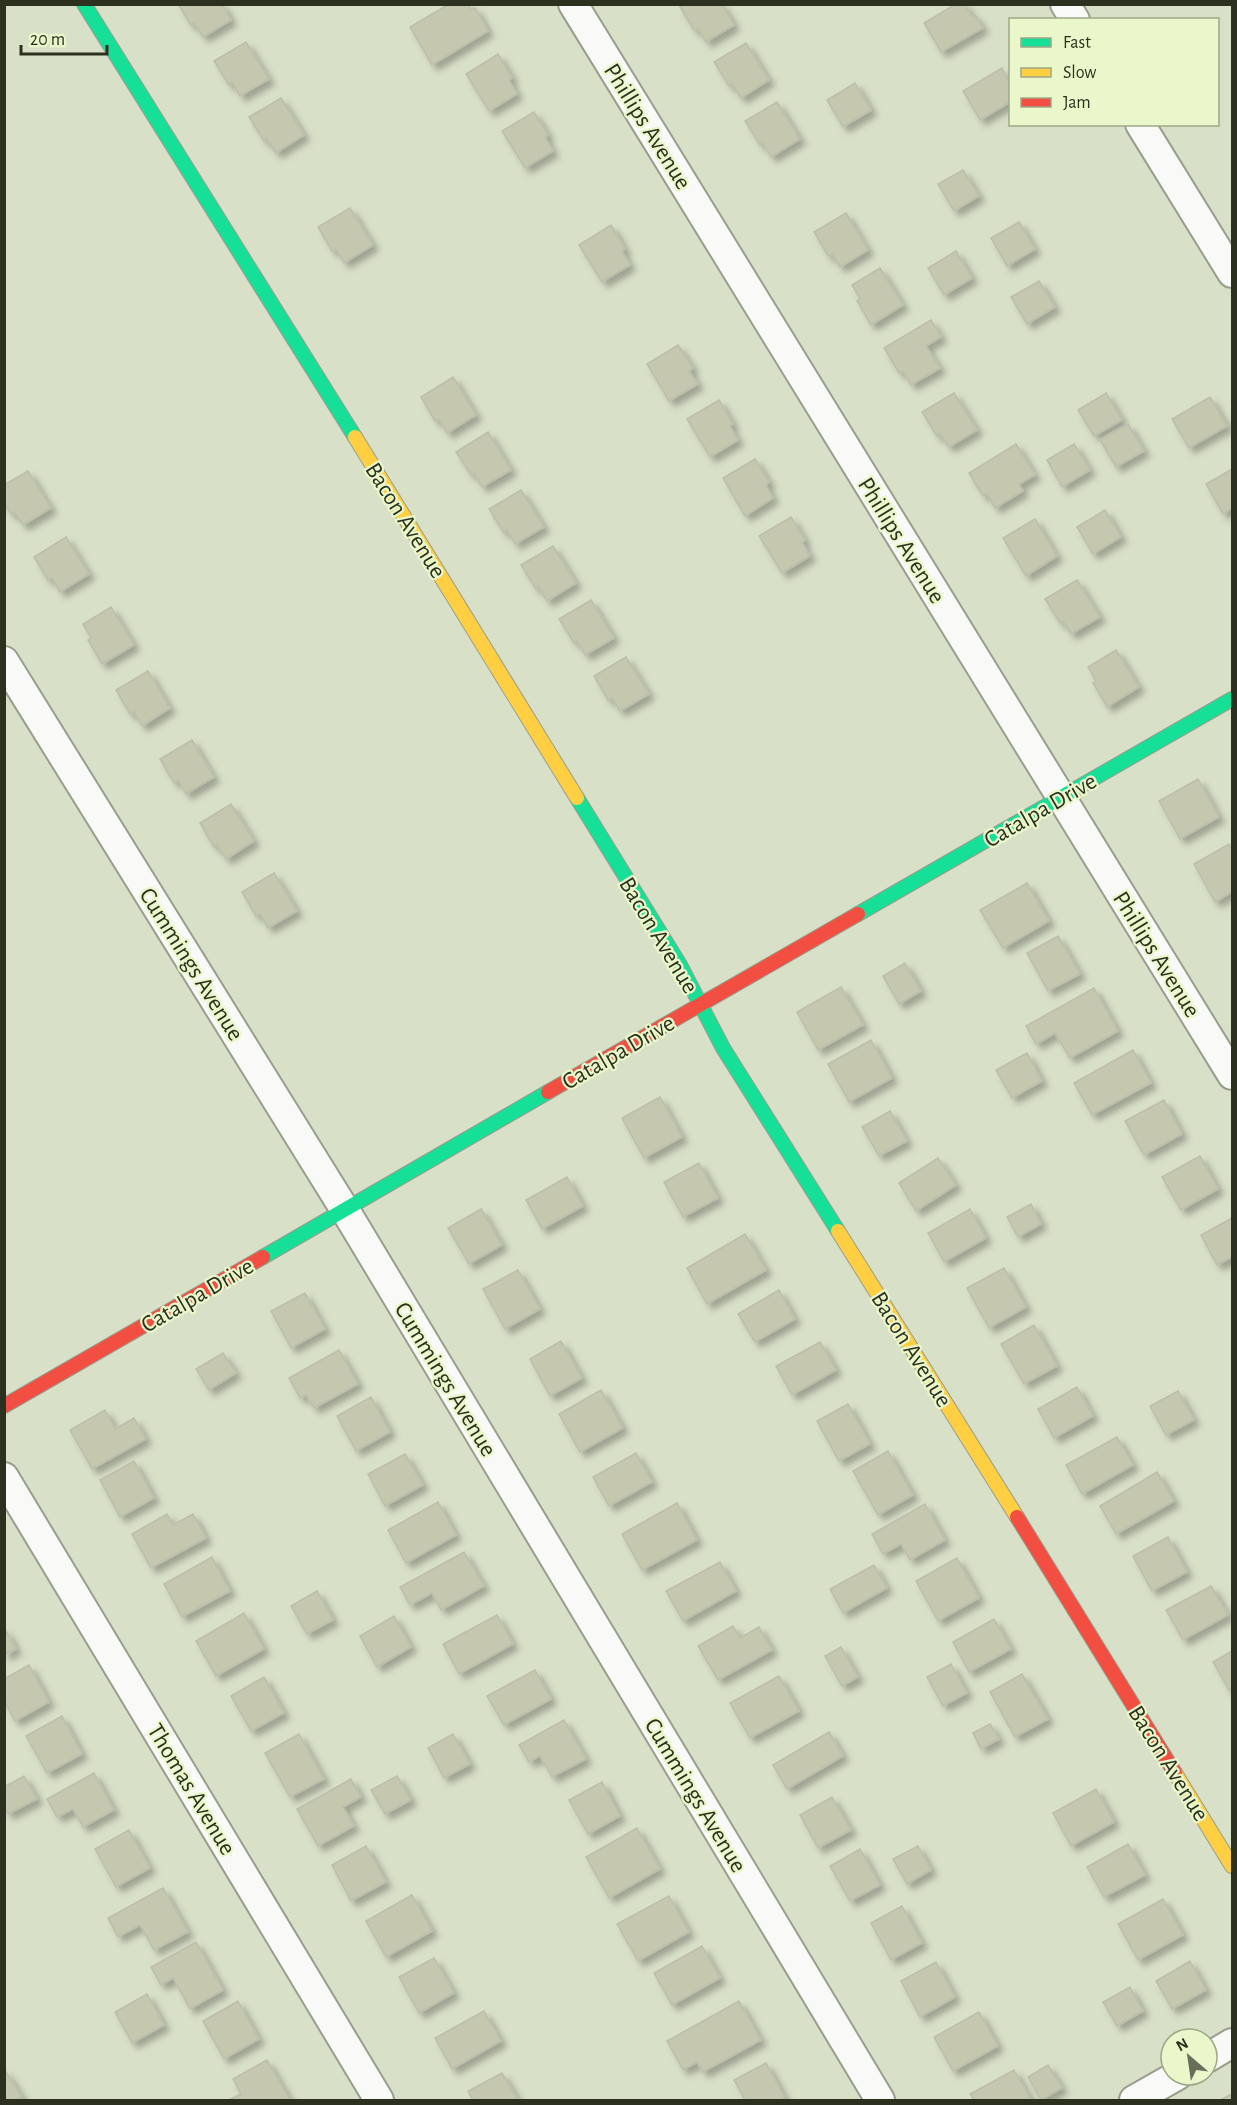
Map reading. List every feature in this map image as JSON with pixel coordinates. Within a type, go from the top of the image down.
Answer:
[{"type":"street","name":"Bacon Avenue","points":[[84,4],[376,471],[680,965],[723,1048],[1233,1866]]},
{"type":"street","name":"Phillips Avenue","points":[[573,4],[1233,1075]]},
{"type":"street","points":[[1065,4],[1074,18]]},
{"type":"street","points":[[1141,126],[1233,273]]},
{"type":"street","name":"Cummings Avenue","points":[[4,662],[345,1210],[880,2100]]},
{"type":"street","name":"Catalpa Drive","points":[[4,1406],[1233,699]]},
{"type":"street","name":"Thomas Avenue","points":[[4,1477],[379,2100]]},
{"type":"street","points":[[1219,2051],[1233,2043]]},
{"type":"street","points":[[1134,2100],[1159,2086]]},
{"type":"building","points":[[178,4],[222,4],[231,20],[203,37],[194,23],[191,25]]},
{"type":"building","points":[[449,4],[468,4],[471,10],[475,8],[488,31],[432,65],[410,27]]},
{"type":"building","points":[[683,4],[722,4],[734,25],[706,42],[698,29],[694,30],[680,7]]},
{"type":"building","points":[[956,4],[965,4],[972,17],[975,15],[983,28],[941,52],[924,23]]},
{"type":"building","points":[[246,42],[269,79],[240,96],[232,82],[229,85],[214,61]]},
{"type":"building","points":[[746,43],[769,80],[741,98],[732,84],[729,86],[714,62]]},
{"type":"building","points":[[498,54],[512,78],[509,80],[517,94],[489,111],[466,74]]},
{"type":"building","points":[[1002,68],[1009,82],[1009,103],[980,120],[963,91]]},
{"type":"building","points":[[855,83],[871,110],[843,127],[827,100]]},
{"type":"building","points":[[281,98],[304,135],[276,153],[267,139],[264,141],[249,117]]},
{"type":"building","points":[[777,102],[800,139],[771,157],[763,143],[760,145],[745,121]]},
{"type":"building","points":[[534,112],[548,135],[545,137],[553,151],[525,168],[502,131]]},
{"type":"building","points":[[963,170],[979,196],[954,211],[938,184]]},
{"type":"building","points":[[350,208],[373,245],[344,263],[336,249],[332,251],[318,227]]},
{"type":"building","points":[[846,213],[868,250],[840,267],[832,254],[828,256],[814,232]]},
{"type":"building","points":[[1019,222],[1035,249],[1007,266],[991,238]]},
{"type":"building","points":[[611,225],[625,249],[622,251],[630,265],[602,282],[579,245]]},
{"type":"building","points":[[956,251],[972,278],[944,295],[928,268]]},
{"type":"building","points":[[880,268],[903,305],[871,325],[857,301],[860,299],[852,285]]},
{"type":"building","points":[[1039,281],[1055,307],[1027,324],[1011,297]]},
{"type":"building","points":[[931,320],[941,337],[926,346],[940,368],[911,385],[903,371],[899,373],[884,348]]},
{"type":"building","points":[[678,345],[693,368],[689,371],[698,384],[669,401],[647,364]]},
{"type":"building","points":[[453,377],[476,415],[447,433],[439,419],[435,421],[421,397]]},
{"type":"building","points":[[954,393],[977,430],[949,447],[940,434],[937,436],[922,412]]},
{"type":"building","points":[[1106,393],[1122,420],[1094,436],[1078,410]]},
{"type":"building","points":[[1210,397],[1227,426],[1189,448],[1172,419]]},
{"type":"building","points":[[719,400],[733,424],[730,426],[738,440],[710,457],[687,419]]},
{"type":"building","points":[[1128,424],[1144,451],[1116,467],[1100,440]]},
{"type":"building","points":[[488,432],[511,470],[482,487],[474,473],[471,475],[456,452]]},
{"type":"building","points":[[1016,444],[1035,475],[1019,484],[1023,491],[995,508],[987,494],[983,496],[969,473]]},
{"type":"building","points":[[1074,444],[1090,470],[1062,487],[1047,460]]},
{"type":"building","points":[[755,459],[769,482],[766,485],[773,498],[745,516],[723,478]]},
{"type":"building","points":[[1232,469],[1232,508],[1223,514],[1206,484]]},
{"type":"building","points":[[28,471],[51,508],[23,525],[14,512],[11,514],[4,503],[4,485]]},
{"type":"building","points":[[521,490],[544,527],[515,544],[507,530],[504,533],[489,509]]},
{"type":"building","points":[[1105,510],[1121,537],[1093,554],[1077,527]]},
{"type":"building","points":[[791,517],[805,540],[802,542],[810,556],[782,573],[759,536]]},
{"type":"building","points":[[1035,519],[1057,556],[1026,576],[1003,538]]},
{"type":"building","points":[[66,537],[89,574],[60,592],[52,578],[48,580],[34,557]]},
{"type":"building","points":[[553,546],[576,583],[547,601],[539,587],[536,589],[521,565]]},
{"type":"building","points":[[1077,580],[1100,617],[1071,634],[1063,621],[1060,623],[1045,599]]},
{"type":"building","points":[[591,600],[614,638],[585,655],[577,641],[574,643],[559,619]]},
{"type":"building","points":[[111,607],[134,645],[102,664],[88,640],[91,638],[83,624]]},
{"type":"building","points":[[1116,650],[1139,687],[1107,707],[1093,683],[1096,681],[1088,667]]},
{"type":"building","points":[[626,657],[649,694],[620,711],[612,698],[608,700],[594,676]]},
{"type":"building","points":[[148,671],[170,708],[142,726],[134,712],[130,714],[116,690]]},
{"type":"building","points":[[192,740],[214,777],[186,794],[178,780],[174,783],[160,759]]},
{"type":"building","points":[[1198,779],[1219,817],[1180,839],[1159,801]]},
{"type":"building","points":[[231,804],[254,841],[226,859],[217,845],[214,847],[200,823]]},
{"type":"building","points":[[1229,844],[1232,850],[1232,892],[1215,902],[1194,864]]},
{"type":"building","points":[[274,873],[297,911],[268,928],[260,914],[256,916],[242,892]]},
{"type":"building","points":[[1027,883],[1049,921],[1003,948],[980,910]]},
{"type":"building","points":[[1058,936],[1080,974],[1048,991],[1027,953]]},
{"type":"building","points":[[905,963],[921,991],[899,1004],[883,976]]},
{"type":"building","points":[[841,987],[863,1025],[818,1050],[797,1012]]},
{"type":"building","points":[[1094,988],[1118,1031],[1070,1058],[1055,1033],[1036,1044],[1026,1026]]},
{"type":"building","points":[[871,1040],[892,1078],[849,1102],[828,1064]]},
{"type":"building","points":[[1133,1050],[1151,1083],[1092,1115],[1074,1083]]},
{"type":"building","points":[[1027,1053],[1042,1081],[1012,1098],[996,1070]]},
{"type":"building","points":[[660,1097],[682,1137],[644,1158],[622,1118]]},
{"type":"building","points":[[1164,1100],[1182,1134],[1144,1155],[1125,1121]]},
{"type":"building","points":[[890,1111],[907,1141],[879,1156],[862,1127]]},
{"type":"building","points":[[1200,1156],[1218,1189],[1181,1210],[1162,1177]]},
{"type":"building","points":[[938,1158],[956,1185],[916,1211],[899,1183]]},
{"type":"building","points":[[699,1163],[718,1198],[683,1217],[664,1182]]},
{"type":"building","points":[[567,1177],[583,1206],[542,1229],[526,1200]]},
{"type":"building","points":[[1031,1204],[1041,1224],[1018,1237],[1007,1217]]},
{"type":"building","points":[[481,1209],[502,1245],[469,1264],[448,1228]]},
{"type":"building","points":[[970,1209],[986,1238],[944,1262],[928,1233]]},
{"type":"building","points":[[1232,1218],[1232,1257],[1217,1265],[1201,1235]]},
{"type":"building","points":[[745,1234],[766,1270],[707,1304],[687,1268]]},
{"type":"building","points":[[1004,1268],[1026,1307],[989,1328],[967,1288]]},
{"type":"building","points":[[518,1270],[540,1309],[505,1329],[483,1289]]},
{"type":"building","points":[[779,1290],[795,1319],[755,1342],[738,1314]]},
{"type":"building","points":[[305,1293],[325,1329],[291,1348],[271,1311]]},
{"type":"building","points":[[1034,1325],[1057,1366],[1024,1384],[1001,1344]]},
{"type":"building","points":[[561,1341],[582,1378],[550,1396],[530,1359]]},
{"type":"building","points":[[820,1342],[836,1370],[792,1395],[776,1366]]},
{"type":"building","points":[[339,1350],[358,1384],[314,1408],[306,1395],[300,1398],[289,1378]]},
{"type":"building","points":[[223,1353],[236,1373],[209,1390],[196,1369]]},
{"type":"building","points":[[1077,1387],[1093,1416],[1054,1438],[1038,1409]]},
{"type":"building","points":[[601,1390],[623,1428],[580,1452],[559,1414]]},
{"type":"building","points":[[1178,1391],[1194,1420],[1166,1435],[1150,1406]]},
{"type":"building","points":[[371,1397],[390,1432],[356,1451],[337,1416]]},
{"type":"building","points":[[848,1404],[870,1444],[839,1461],[817,1421]]},
{"type":"building","points":[[105,1410],[115,1429],[134,1418],[146,1439],[92,1469],[70,1430]]},
{"type":"building","points":[[1117,1437],[1133,1465],[1082,1494],[1066,1465]]},
{"type":"building","points":[[888,1451],[913,1495],[878,1515],[853,1471]]},
{"type":"building","points":[[636,1453],[652,1482],[609,1506],[593,1477]]},
{"type":"building","points":[[405,1454],[423,1485],[385,1506],[368,1474]]},
{"type":"building","points":[[134,1461],[154,1498],[120,1517],[100,1480]]},
{"type":"building","points":[[1157,1472],[1174,1501],[1116,1534],[1100,1506]]},
{"type":"building","points":[[438,1502],[456,1535],[406,1563],[388,1530]]},
{"type":"building","points":[[677,1503],[697,1540],[642,1570],[622,1534]]},
{"type":"building","points":[[925,1504],[945,1540],[910,1560],[901,1544],[883,1554],[872,1534]]},
{"type":"building","points":[[167,1514],[173,1525],[193,1514],[206,1538],[151,1568],[132,1534]]},
{"type":"building","points":[[1168,1537],[1187,1572],[1152,1591],[1133,1556]]},
{"type":"building","points":[[464,1552],[484,1586],[441,1610],[432,1593],[410,1605],[400,1587]]},
{"type":"building","points":[[212,1557],[230,1591],[182,1617],[164,1584]]},
{"type":"building","points":[[957,1558],[979,1598],[938,1621],[916,1581]]},
{"type":"building","points":[[720,1562],[736,1591],[683,1621],[666,1591]]},
{"type":"building","points":[[874,1565],[887,1588],[843,1613],[830,1589]]},
{"type":"building","points":[[1211,1586],[1228,1615],[1183,1640],[1166,1610]]},
{"type":"building","points":[[317,1591],[333,1620],[307,1634],[291,1606]]},
{"type":"building","points":[[244,1613],[264,1649],[216,1676],[196,1641]]},
{"type":"building","points":[[497,1615],[513,1644],[459,1674],[443,1644]]},
{"type":"building","points":[[394,1616],[411,1647],[377,1667],[360,1636]]},
{"type":"building","points":[[994,1619],[1011,1649],[969,1672],[953,1642]]},
{"type":"building","points":[[733,1626],[740,1638],[759,1627],[772,1650],[718,1680],[698,1646]]},
{"type":"building","points":[[4,1627],[16,1649],[4,1655]]},
{"type":"building","points":[[841,1647],[858,1677],[842,1686],[825,1656]]},
{"type":"building","points":[[1232,1651],[1232,1688],[1229,1690],[1213,1662]]},
{"type":"building","points":[[951,1664],[967,1693],[943,1706],[927,1677]]},
{"type":"building","points":[[29,1665],[49,1702],[15,1721],[4,1701],[4,1679]]},
{"type":"building","points":[[535,1670],[551,1699],[504,1725],[487,1696]]},
{"type":"building","points":[[1022,1674],[1048,1719],[1015,1737],[990,1692]]},
{"type":"building","points":[[779,1676],[799,1711],[750,1738],[730,1703]]},
{"type":"building","points":[[264,1677],[284,1713],[251,1731],[231,1696]]},
{"type":"building","points":[[62,1716],[82,1754],[47,1773],[26,1736]]},
{"type":"building","points":[[564,1720],[586,1759],[552,1777],[540,1756],[529,1762],[519,1745]]},
{"type":"building","points":[[990,1724],[999,1739],[981,1749],[973,1733]]},
{"type":"building","points":[[829,1732],[843,1756],[787,1789],[773,1765]]},
{"type":"building","points":[[299,1734],[324,1779],[290,1797],[265,1753]]},
{"type":"building","points":[[453,1734],[470,1764],[444,1778],[428,1748]]},
{"type":"building","points":[[94,1773],[114,1810],[83,1827],[73,1809],[57,1817],[47,1799]]},
{"type":"building","points":[[24,1776],[37,1799],[8,1814],[4,1807],[4,1787]]},
{"type":"building","points":[[397,1776],[411,1800],[385,1814],[371,1790]]},
{"type":"building","points":[[351,1779],[361,1797],[343,1807],[354,1826],[318,1846],[297,1809]]},
{"type":"building","points":[[602,1782],[620,1816],[588,1834],[569,1800]]},
{"type":"building","points":[[1096,1789],[1114,1822],[1071,1846],[1053,1813]]},
{"type":"building","points":[[832,1797],[851,1830],[818,1848],[800,1815]]},
{"type":"building","points":[[637,1828],[660,1869],[609,1898],[586,1857]]},
{"type":"building","points":[[129,1830],[150,1868],[116,1887],[95,1849]]},
{"type":"building","points":[[1128,1844],[1145,1875],[1104,1897],[1087,1867]]},
{"type":"building","points":[[366,1846],[386,1882],[351,1901],[332,1865]]},
{"type":"building","points":[[918,1846],[931,1870],[907,1884],[893,1859]]},
{"type":"building","points":[[860,1849],[880,1885],[850,1901],[830,1866]]},
{"type":"building","points":[[163,1888],[188,1932],[154,1950],[140,1925],[118,1937],[108,1918]]},
{"type":"building","points":[[412,1895],[432,1931],[386,1957],[366,1921]]},
{"type":"building","points":[[669,1896],[689,1932],[638,1961],[617,1924]]},
{"type":"building","points":[[1163,1899],[1183,1935],[1138,1960],[1118,1924]]},
{"type":"building","points":[[902,1906],[922,1943],[891,1960],[871,1923]]},
{"type":"building","points":[[196,1942],[223,1990],[190,2009],[173,1978],[161,1985],[151,1967]]},
{"type":"building","points":[[702,1946],[720,1978],[672,2005],[654,1973]]},
{"type":"building","points":[[434,1958],[454,1993],[419,2013],[399,1977]]},
{"type":"building","points":[[1190,1961],[1206,1990],[1172,2009],[1156,1981]]},
{"type":"building","points":[[936,1962],[955,1997],[920,2017],[901,1981]]},
{"type":"building","points":[[1130,1987],[1143,2011],[1117,2026],[1103,2002]]},
{"type":"building","points":[[147,1994],[164,2025],[132,2043],[115,2012]]},
{"type":"building","points":[[238,2001],[259,2039],[224,2059],[203,2021]]},
{"type":"building","points":[[739,2001],[761,2040],[703,2072],[697,2062],[683,2070],[667,2041]]},
{"type":"building","points":[[484,2011],[501,2041],[452,2069],[435,2038]]},
{"type":"building","points":[[979,2012],[998,2046],[953,2071],[934,2037]]},
{"type":"building","points":[[267,2060],[290,2100],[229,2100],[241,2094],[233,2079]]},
{"type":"building","points":[[766,2063],[785,2098],[745,2100],[734,2080]]},
{"type":"building","points":[[1048,2065],[1062,2088],[1041,2100],[1028,2077]]},
{"type":"building","points":[[4,2069],[22,2097],[16,2100],[4,2100]]},
{"type":"building","points":[[1014,2070],[1031,2100],[974,2100],[970,2094]]},
{"type":"building","points":[[502,2073],[518,2100],[473,2100],[468,2091]]},
{"type":"building","points":[[1232,2094],[1232,2100],[1220,2100]]},
{"type":"traffic: fast","points":[[84,4],[355,437]]},
{"type":"traffic: fast","points":[[858,914],[1232,699]]},
{"type":"traffic: fast","points":[[577,798],[680,965],[723,1048],[838,1231]]},
{"type":"traffic: fast","points":[[263,1257],[548,1092]]},
{"type":"traffic: slow","points":[[355,437],[577,798]]},
{"type":"traffic: slow","points":[[838,1231],[1017,1517]]},
{"type":"traffic: slow","points":[[1175,1773],[1232,1866]]},
{"type":"traffic: jam","points":[[548,1092],[858,914]]},
{"type":"traffic: jam","points":[[4,1406],[263,1257]]},
{"type":"traffic: jam","points":[[1017,1517],[1175,1773]]}]
